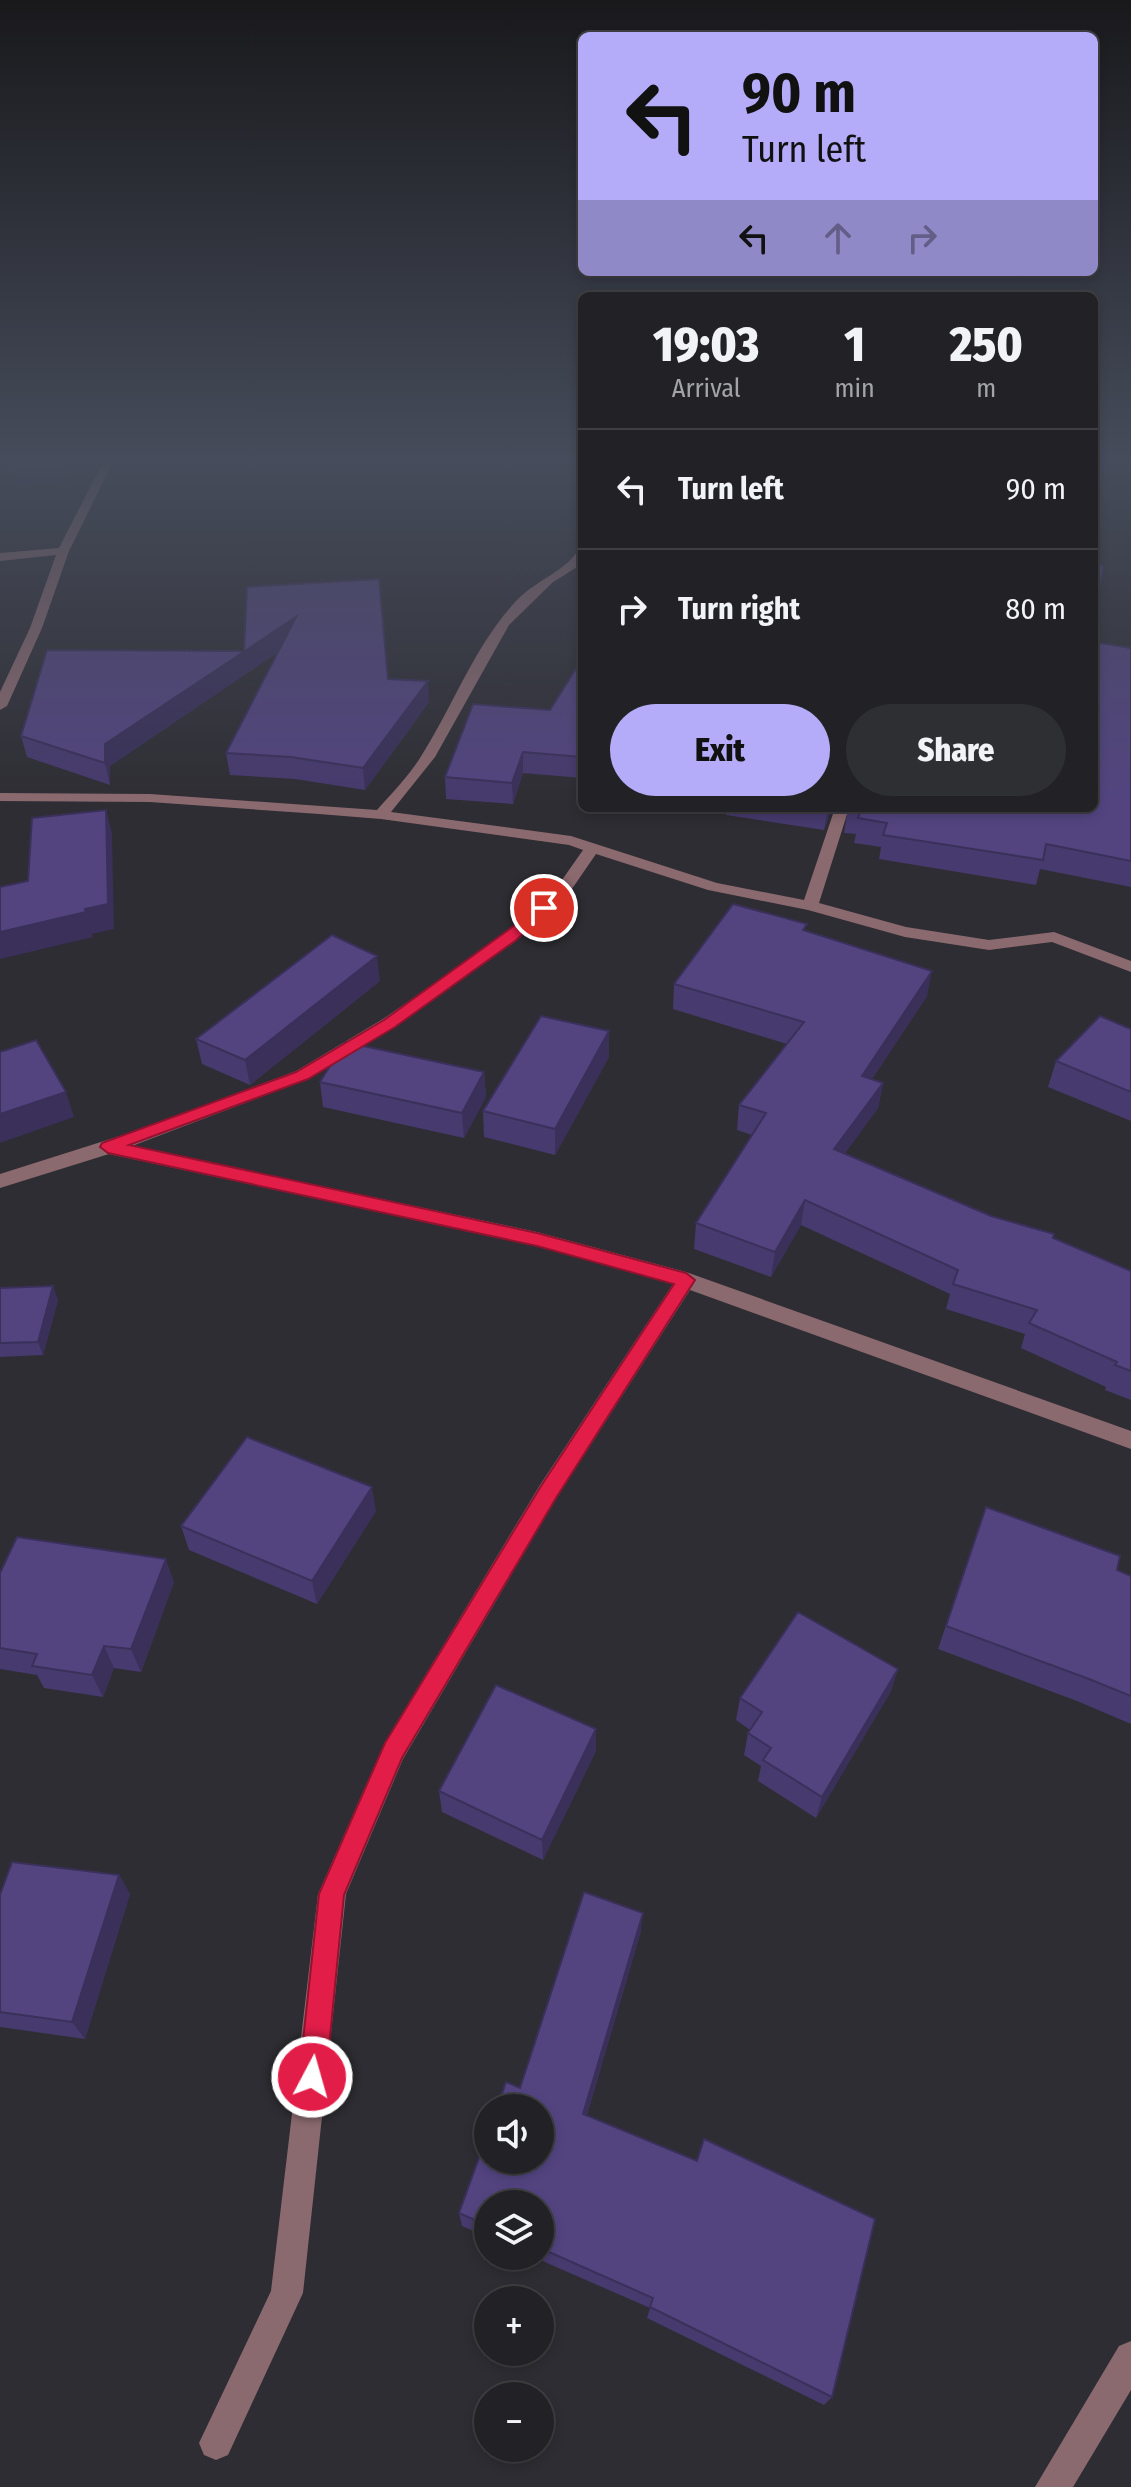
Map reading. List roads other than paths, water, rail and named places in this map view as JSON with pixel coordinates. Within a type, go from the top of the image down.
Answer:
[{"type":"street","points":[[0,706],[36,628],[55,574]]},
{"type":"street","points":[[381,815],[427,759],[480,655],[515,609],[554,574]]},
{"type":"street","points":[[0,797],[150,798],[381,815],[571,841],[714,887],[810,906],[905,932],[989,945],[1054,937],[1131,967]]},
{"type":"street","points":[[810,906],[841,812]]},
{"type":"street","points":[[0,1181],[108,1147],[302,1075],[389,1023],[520,929],[561,893],[592,848]]},
{"type":"street","points":[[108,1147],[537,1239],[686,1280],[1131,1440]]},
{"type":"street","points":[[216,2443],[287,2293],[332,1894],[394,1751],[548,1492],[686,1280]]},
{"type":"street","points":[[1053,2487],[1131,2358]]}]
